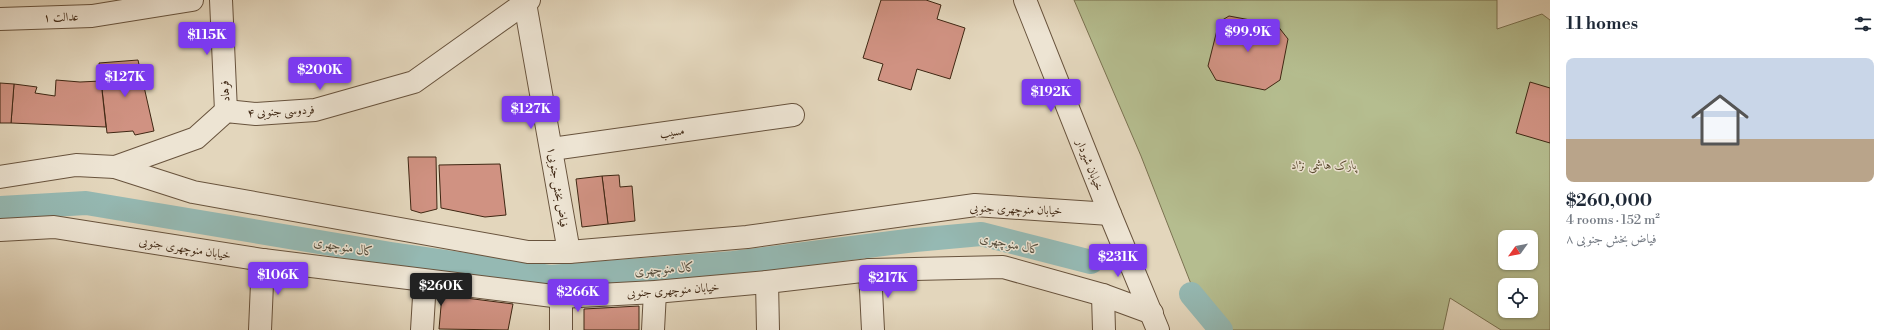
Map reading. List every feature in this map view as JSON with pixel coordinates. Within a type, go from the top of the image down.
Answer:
[{"type":"street","name":"عدالت ۱","points":[[0,20],[91,8],[192,0]]},
{"type":"street","name":"فرهاد","points":[[221,0],[226,111]]},
{"type":"street","name":"خیابان شیردار","points":[[1025,0],[1110,214],[1155,322]]},
{"type":"street","name":"فردوسی جنوبی ۴","points":[[226,111],[256,114],[316,110],[414,82],[527,2]]},
{"type":"street","name":"فیاض بخش جنوبی۱","points":[[527,2],[569,252]]},
{"type":"street","points":[[115,167],[196,138],[226,111]]},
{"type":"street","name":"مسیب","points":[[552,149],[793,115]]},
{"type":"street","name":"خیابان منوچهری جنوبی","points":[[0,177],[76,165],[115,167],[193,192],[528,252],[569,252],[747,237],[975,205],[1110,214]]},
{"type":"street","name":"خیابان منوچهری جنوبی","points":[[0,230],[54,227],[263,260],[561,297],[655,292],[767,282],[870,270],[1003,267],[1103,296],[1155,322]]},
{"type":"street","points":[[260,330],[263,260]]},
{"type":"street","points":[[870,270],[873,330]]},
{"type":"street","points":[[422,330],[425,281]]},
{"type":"street","points":[[767,282],[768,330]]},
{"type":"street","points":[[653,330],[655,292]]},
{"type":"street","points":[[1103,296],[1104,330]]},
{"type":"street","points":[[561,297],[561,330]]},
{"type":"green space","name":"پارک هاشمی نژاد","points":[[1074,0],[1497,0],[1497,29],[1542,14],[1550,20],[1550,330],[1501,330],[1450,298],[1443,330],[1209,330],[1141,156]]},
{"type":"building","points":[[881,0],[926,0],[941,5],[937,19],[965,28],[950,79],[917,69],[911,90],[878,80],[883,64],[863,58]]},
{"type":"building","points":[[1229,16],[1277,25],[1288,39],[1280,80],[1265,90],[1216,80],[1208,66],[1219,22]]},
{"type":"building","points":[[138,60],[154,131],[135,135],[133,131],[107,133],[99,63]]},
{"type":"building","points":[[56,80],[80,82],[101,81],[106,127],[11,123],[14,84],[37,87],[35,93],[55,96]]},
{"type":"building","points":[[1530,82],[1550,88],[1550,143],[1516,133]]},
{"type":"building","points":[[0,83],[14,84],[11,123],[0,123]]},
{"type":"building","points":[[408,157],[436,157],[437,209],[421,213],[411,210]]},
{"type":"building","points":[[500,164],[506,215],[485,217],[441,208],[439,165]]},
{"type":"building","points":[[619,175],[620,187],[632,186],[635,221],[608,224],[602,176]]},
{"type":"building","points":[[602,176],[608,224],[582,227],[576,179]]},
{"type":"building","points":[[442,295],[513,304],[508,330],[439,329]]},
{"type":"building","points":[[639,306],[639,330],[584,330],[584,309]]},
{"type":"waterway","name":"کال منوچهری","points":[[0,208],[86,203],[391,254],[550,277],[733,263],[915,240],[981,234],[1091,262]]},
{"type":"waterway","points":[[1191,294],[1221,330]]}]
